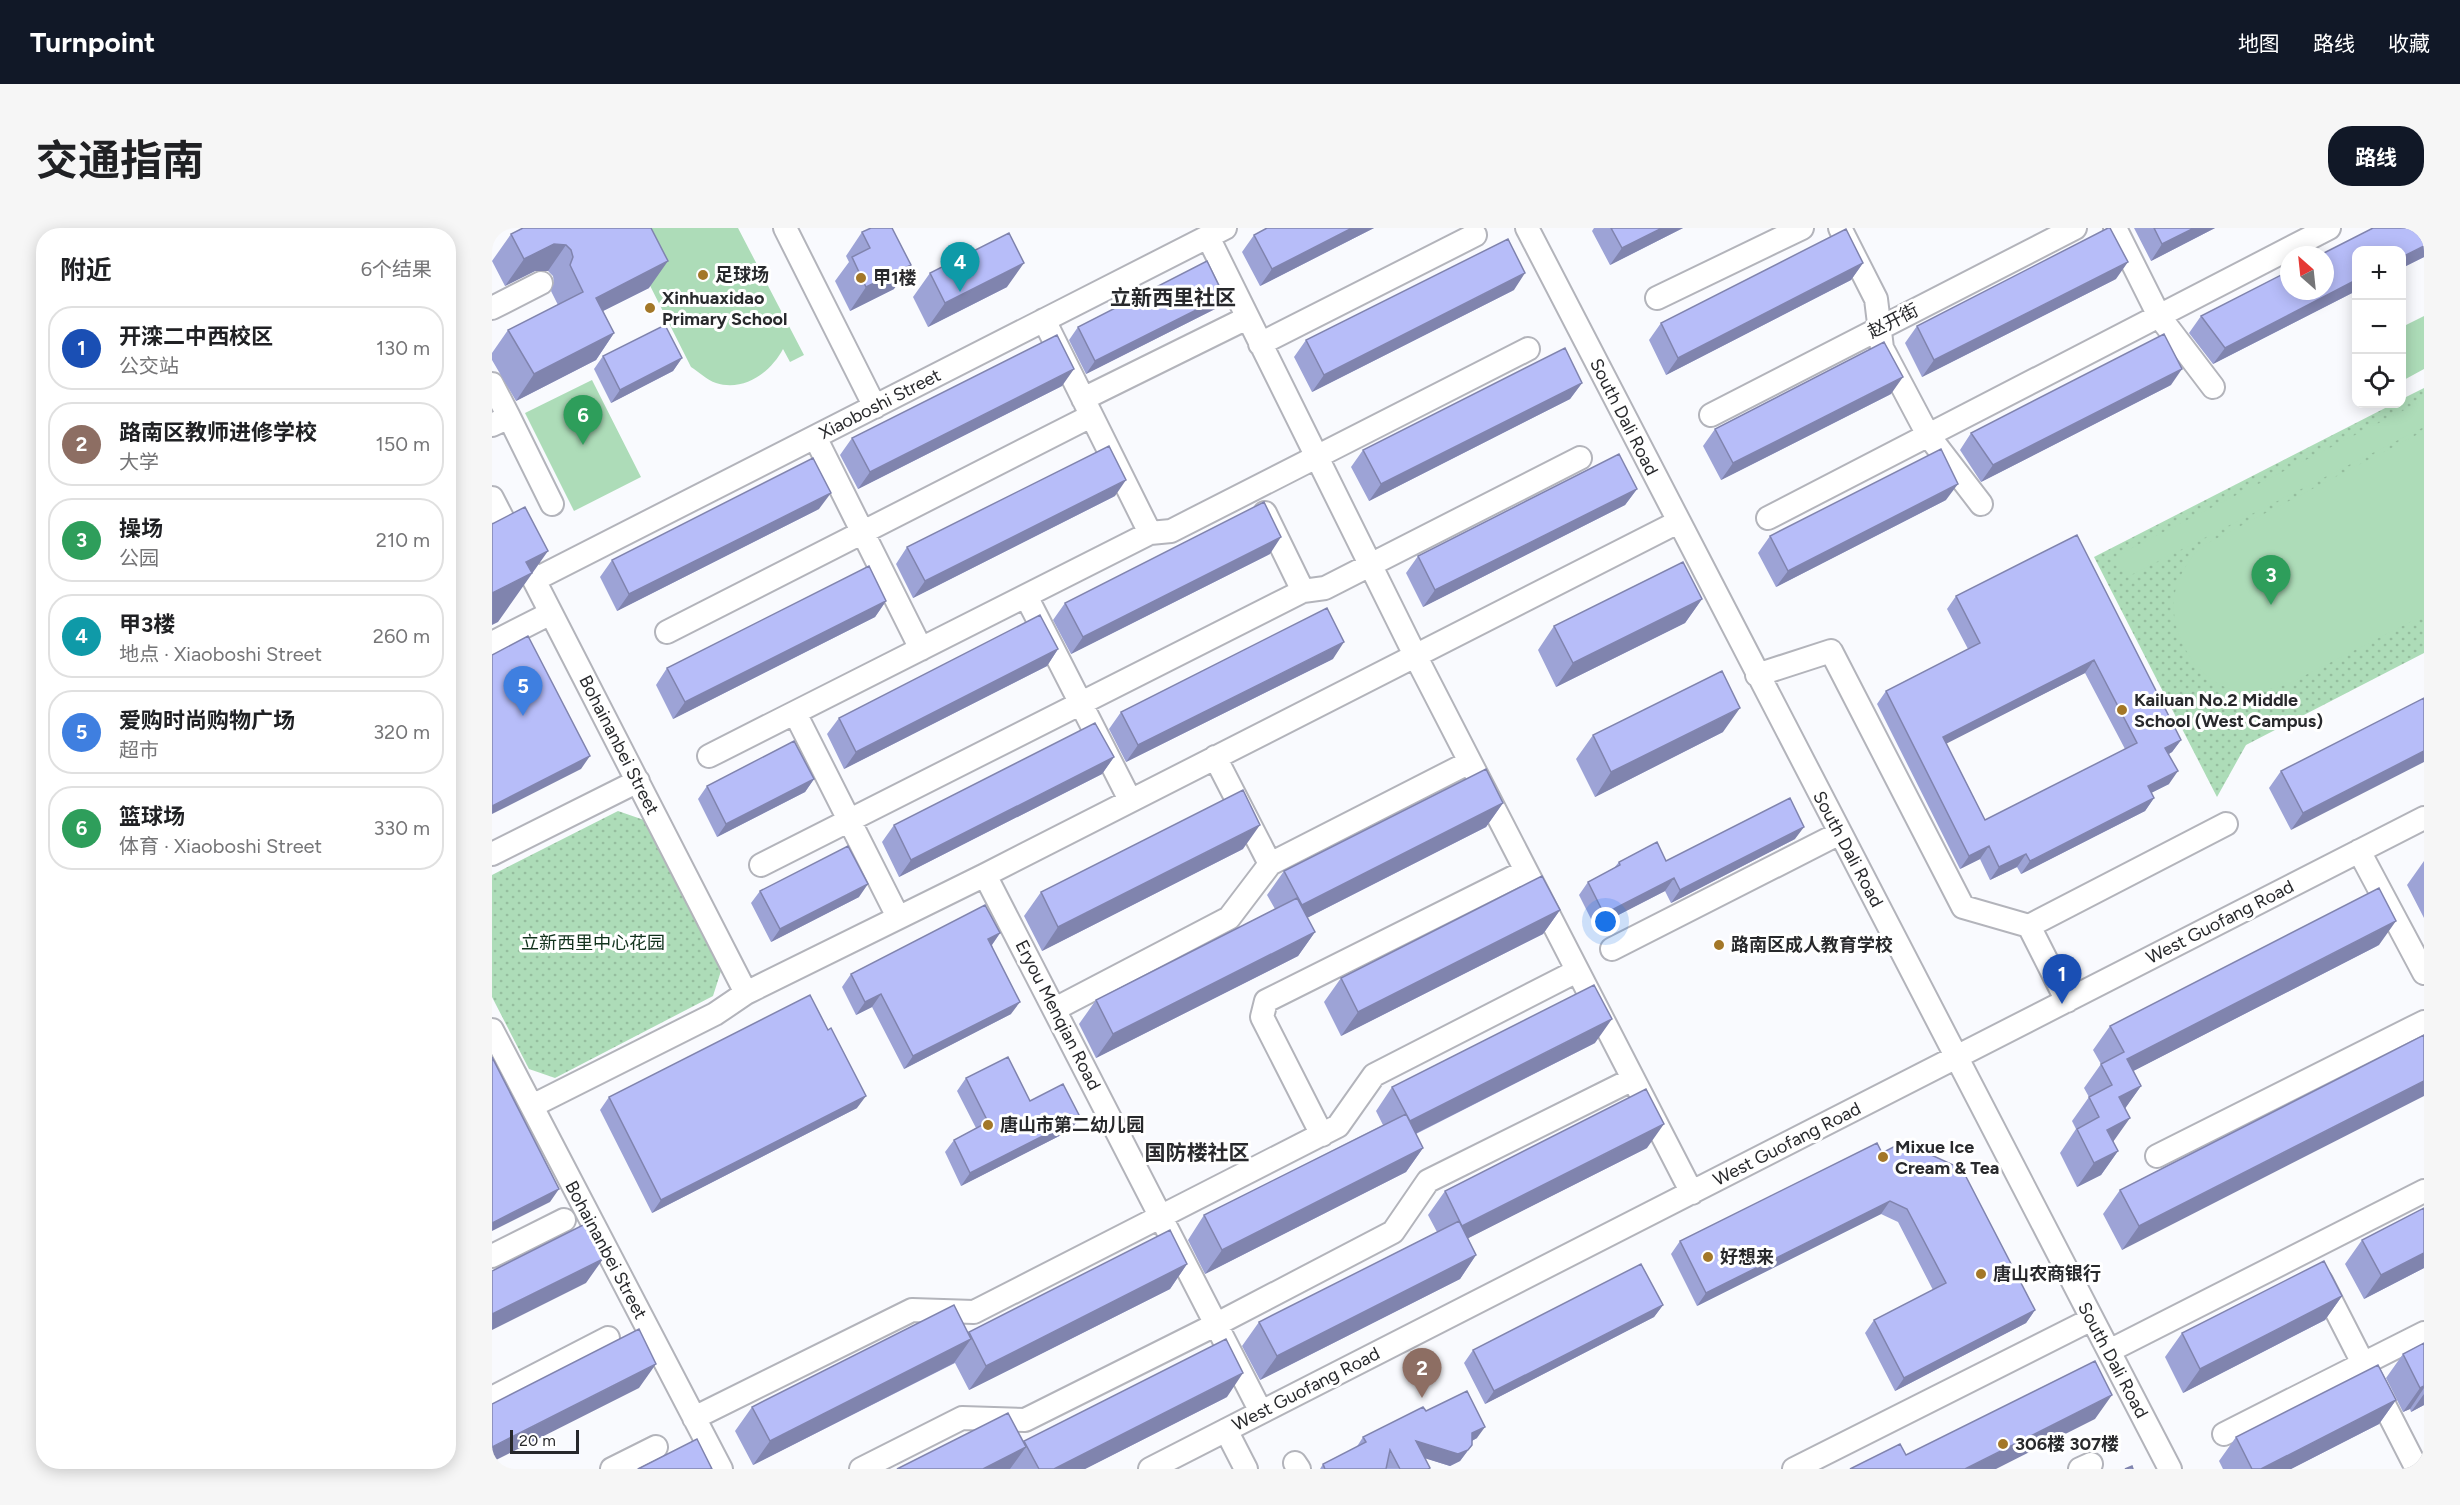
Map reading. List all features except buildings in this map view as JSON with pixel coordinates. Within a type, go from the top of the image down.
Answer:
[{"type":"street","points":[[785,228],[875,406]]},
{"type":"street","name":"South Dali Road","points":[[1527,228],[2170,1469]]},
{"type":"street","points":[[1657,298],[1802,228]]},
{"type":"street","points":[[1840,228],[1876,299],[1882,348],[1928,435],[1981,504]]},
{"type":"street","name":"赵开街","points":[[1711,415],[2075,228]]},
{"type":"street","points":[[2115,228],[2159,316],[2213,387]]},
{"type":"street","points":[[1768,518],[2329,228]]},
{"type":"street","points":[[1217,233],[1247,318],[1415,655],[1692,1193]]},
{"type":"street","name":"Xiaoboshi Street","points":[[534,580],[1217,233]]},
{"type":"street","points":[[1260,344],[1475,235]]},
{"type":"street","points":[[492,308],[541,283]]},
{"type":"street","points":[[667,632],[862,532],[1247,318]]},
{"type":"street","points":[[1044,320],[1150,533]]},
{"type":"street","points":[[710,756],[1150,533],[1171,531],[1528,350]]},
{"type":"street","points":[[492,384],[500,421],[552,504]]},
{"type":"street","points":[[815,437],[921,649]]},
{"type":"street","points":[[761,866],[1303,591],[1325,588],[1580,458]]},
{"type":"street","points":[[1253,490],[1303,591]]},
{"type":"street","name":"Bohainanbei Street","points":[[492,498],[746,993]]},
{"type":"street","points":[[532,1106],[715,1014],[746,993],[985,875],[1678,522]]},
{"type":"street","points":[[1026,596],[1130,801]]},
{"type":"street","points":[[492,643],[551,613]]},
{"type":"street","points":[[1757,675],[1831,651],[1963,907],[2030,926],[2226,824]]},
{"type":"street","points":[[795,712],[898,917]]},
{"type":"street","points":[[1215,757],[1270,864]]},
{"type":"street","points":[[1055,1009],[1229,918],[1270,864],[1470,762]]},
{"type":"street","points":[[492,854],[638,781]]},
{"type":"street","name":"West Guofang Road","points":[[1150,1469],[2424,818]]},
{"type":"street","points":[[1612,949],[1840,833]]},
{"type":"street","points":[[2359,851],[2424,973]]},
{"type":"street","points":[[1322,1134],[1262,1017],[1266,1001],[1526,872]]},
{"type":"street","name":"Eryou Menqian Road","points":[[985,875],[1261,1412]]},
{"type":"street","points":[[2030,926],[2067,1001]]},
{"type":"street","points":[[694,1418],[912,1310],[974,1312],[1338,1126],[1374,1075],[1577,970]]},
{"type":"street","points":[[2157,1156],[2424,1022]]},
{"type":"street","name":"Bohainanbei Street","points":[[492,1030],[721,1469]]},
{"type":"street","points":[[861,1469],[963,1418],[1025,1420],[1217,1324],[1393,1232],[1428,1181],[1633,1079]]},
{"type":"street","points":[[2109,1351],[2424,1191]]},
{"type":"street","points":[[492,1256],[564,1220]]},
{"type":"street","points":[[2305,1251],[2415,1468]]},
{"type":"street","points":[[1794,1469],[2091,1319]]},
{"type":"street","points":[[2224,1434],[2424,1333]]},
{"type":"street","points":[[492,1398],[608,1338]]},
{"type":"street","points":[[1226,1430],[1246,1469]]},
{"type":"street","points":[[612,1469],[656,1447]]},
{"type":"green space","points":[[621,228],[738,228],[804,355],[790,362],[783,349],[764,372],[756,378],[737,385],[716,383],[706,378],[691,367]]},
{"type":"green space","points":[[2424,316],[2424,369],[2406,379],[2406,354],[2406,325]]},
{"type":"green space","points":[[592,380],[641,477],[574,511],[525,413]]},
{"type":"green space","points":[[2424,388],[2424,653],[2246,745],[2217,797],[2094,557],[2385,408],[2406,408],[2406,397]]},
{"type":"green space","points":[[2424,400],[2424,427],[2127,577],[2116,556]]},
{"type":"green space","points":[[2424,431],[2424,615],[2290,683],[2263,690],[2235,690],[2221,685],[2198,667],[2182,641],[2176,627],[2174,612],[2174,598],[2178,583],[2184,569],[2197,551],[2202,546]]},
{"type":"green space","name":"立新西里中心花园","points":[[618,811],[644,820],[721,971],[713,996],[555,1078],[529,1069],[492,997],[492,875]]},
{"type":"place","name":"足球场","points":[[703,275]]},
{"type":"place","name":"甲1楼","points":[[861,278]]},
{"type":"place","name":"甲3楼","points":[[960,292]]},
{"type":"place","name":"Xinhuaxidao Primary School","points":[[650,308]]},
{"type":"place","name":"篮球场","points":[[583,445]]},
{"type":"place","name":"操场","points":[[2271,605]]},
{"type":"place","name":"Kailuan No.2 Middle School (West Campus)","points":[[2122,710]]},
{"type":"place","name":"爱购时尚购物广场","points":[[523,716]]},
{"type":"place","name":"路南区成人教育学校","points":[[1719,945]]},
{"type":"place","name":"开滦二中西校区","points":[[2062,1004]]},
{"type":"place","name":"唐山市第二幼儿园","points":[[988,1125]]},
{"type":"place","name":"Mixue Ice Cream & Tea","points":[[1883,1157]]},
{"type":"place","name":"好想来","points":[[1708,1257]]},
{"type":"place","name":"唐山农商银行","points":[[1981,1274]]},
{"type":"place","name":"路南区教师进修学校","points":[[1422,1398]]},
{"type":"place","name":"306楼 307楼","points":[[2003,1444]]},
{"type":"district","name":"立新西里社区","points":[[1173,297]]},
{"type":"district","name":"国防楼社区","points":[[1197,1152]]}]
